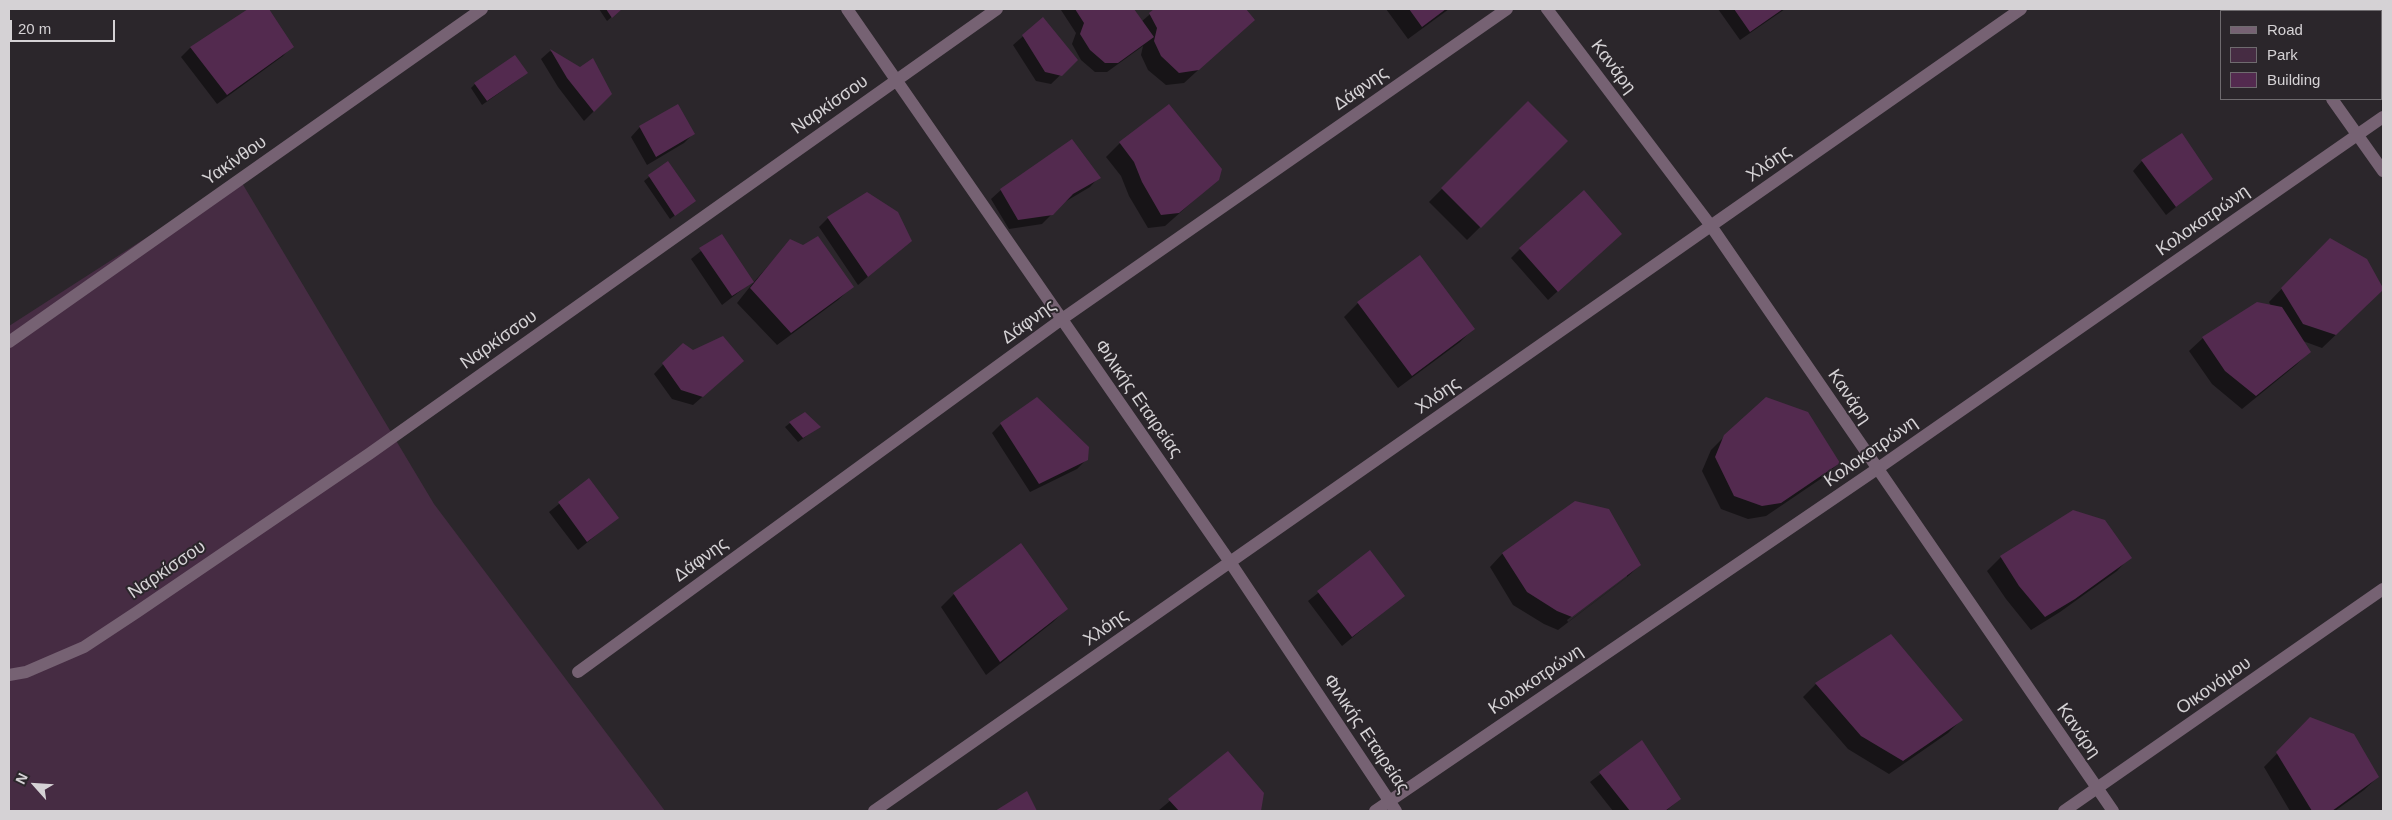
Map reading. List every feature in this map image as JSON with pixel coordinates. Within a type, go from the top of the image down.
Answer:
[{"type":"street","name":"Υακίνθου","points":[[9,342],[482,9]]},
{"type":"street","name":"Φιλικής Εταιρείας","points":[[847,9],[1230,562],[1393,806]]},
{"type":"street","name":"Ναρκίσσου","points":[[9,675],[26,672],[84,647],[137,612],[369,454],[997,9]]},
{"type":"street","name":"Δάφνης","points":[[578,672],[1062,319],[1507,9]]},
{"type":"street","name":"Κανάρη","points":[[1547,9],[1712,226],[2113,811]]},
{"type":"street","name":"Χλόης","points":[[874,811],[2021,9]]},
{"type":"street","points":[[2333,100],[2383,171]]},
{"type":"street","name":"Κολοκοτρώνη","points":[[1375,811],[1393,806],[2383,117]]},
{"type":"street","name":"Οικονόμου","points":[[2064,811],[2383,589]]},
{"type":"green space","points":[[239,178],[434,504],[665,811],[9,811],[9,326]]},
{"type":"building","points":[[248,9],[269,9],[294,47],[227,95],[190,47]]},
{"type":"building","points":[[606,9],[622,9],[612,18]]},
{"type":"building","points":[[1075,9],[1134,9],[1154,37],[1118,63],[1105,63],[1090,50],[1080,34],[1084,23]]},
{"type":"building","points":[[1154,9],[1246,9],[1255,20],[1199,70],[1179,73],[1161,56],[1154,41],[1157,28],[1149,13]]},
{"type":"building","points":[[1409,9],[1446,9],[1422,27]]},
{"type":"building","points":[[1734,9],[1783,9],[1750,32]]},
{"type":"building","points":[[1043,17],[1078,60],[1062,76],[1045,72],[1022,35]]},
{"type":"building","points":[[550,49],[580,67],[593,58],[612,94],[594,112],[567,78]]},
{"type":"building","points":[[515,55],[528,73],[487,101],[474,83]]},
{"type":"building","points":[[1528,101],[1568,141],[1481,228],[1441,188]]},
{"type":"building","points":[[678,104],[695,134],[656,157],[639,126]]},
{"type":"building","points":[[1169,104],[1222,169],[1219,180],[1179,213],[1161,215],[1142,182],[1134,162],[1119,142]]},
{"type":"building","points":[[2182,133],[2213,179],[2176,207],[2141,160]]},
{"type":"building","points":[[1072,139],[1101,178],[1073,194],[1053,215],[1018,220],[1000,189]]},
{"type":"building","points":[[668,161],[696,201],[675,216],[648,175]]},
{"type":"building","points":[[1584,190],[1622,234],[1558,292],[1519,248]]},
{"type":"building","points":[[867,192],[898,212],[912,241],[868,277],[827,217]]},
{"type":"building","points":[[722,234],[754,282],[732,296],[699,248]]},
{"type":"building","points":[[818,236],[854,287],[791,333],[750,288],[790,239],[803,245]]},
{"type":"building","points":[[2330,238],[2367,259],[2383,288],[2336,335],[2303,324],[2281,288]]},
{"type":"building","points":[[1420,255],[1475,329],[1412,376],[1357,302]]},
{"type":"building","points":[[2257,302],[2282,307],[2311,352],[2256,396],[2225,371],[2202,337]]},
{"type":"building","points":[[723,336],[744,361],[703,397],[681,390],[662,363],[683,343],[693,350]]},
{"type":"building","points":[[1037,397],[1089,447],[1088,460],[1039,484],[1000,423]]},
{"type":"building","points":[[1766,397],[1808,412],[1840,463],[1781,503],[1762,506],[1734,496],[1715,457],[1724,435]]},
{"type":"building","points":[[805,412],[821,427],[803,438],[789,422]]},
{"type":"building","points":[[589,478],[619,518],[587,542],[558,502]]},
{"type":"building","points":[[1575,501],[1609,509],[1641,565],[1572,617],[1557,611],[1527,592],[1502,553]]},
{"type":"building","points":[[2073,510],[2105,520],[2132,558],[2075,599],[2045,617],[2019,586],[2000,556]]},
{"type":"building","points":[[1021,543],[1068,609],[1000,662],[953,593]]},
{"type":"building","points":[[1370,550],[1405,596],[1352,637],[1317,591]]},
{"type":"building","points":[[1891,634],[1963,720],[1903,761],[1861,736],[1815,683]]},
{"type":"building","points":[[2310,717],[2354,734],[2379,777],[2332,811],[2312,811],[2276,752]]},
{"type":"building","points":[[1642,740],[1681,799],[1665,811],[1630,811],[1599,772]]},
{"type":"building","points":[[1228,751],[1264,793],[1261,811],[1179,811],[1168,799]]},
{"type":"building","points":[[1027,791],[1037,811],[995,811]]}]
